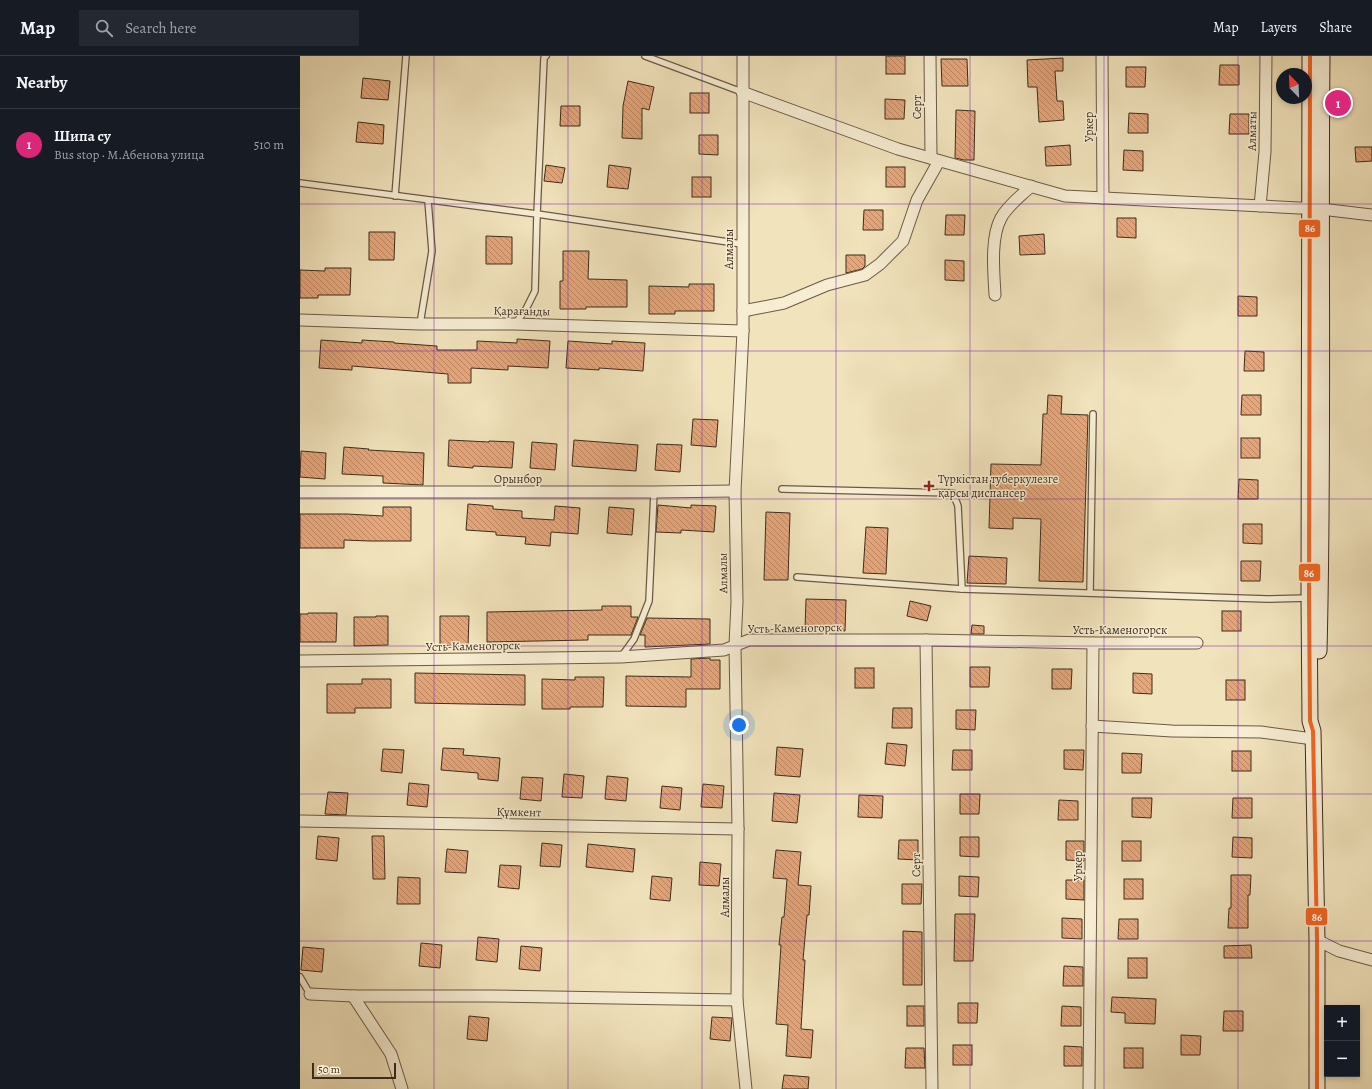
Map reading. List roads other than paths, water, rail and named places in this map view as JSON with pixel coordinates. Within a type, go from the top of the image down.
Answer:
[{"type":"main road","points":[[1310,56],[1316,209],[1320,596],[1317,723],[1313,735]]},
{"type":"main road","points":[[1316,209],[1322,56]]},
{"type":"main road","points":[[1316,316],[1308,598],[1310,721],[1313,735],[1317,940],[1317,1089]]},
{"type":"street","name":"Алмалы","points":[[743,56],[743,331],[735,491],[737,602],[735,645],[738,828],[737,1000],[746,1089]]},
{"type":"street","name":"Серт","points":[[930,56],[935,159]]},
{"type":"street","name":"Уркер","points":[[1102,56],[1103,198]]},
{"type":"street","name":"Алматы","points":[[1260,206],[1265,152],[1266,56]]},
{"type":"street","points":[[742,92],[898,149],[1065,196],[1316,209],[1372,215]]},
{"type":"street","points":[[743,311],[784,303],[827,285],[865,275],[880,264],[903,241],[917,200],[935,159]]},
{"type":"street","points":[[995,295],[993,267],[995,232],[1001,217],[1031,186]]},
{"type":"street","name":"Қарағанды","points":[[300,320],[420,324],[515,324],[743,331]]},
{"type":"street","name":"Орынбор","points":[[300,492],[735,491]]},
{"type":"street","name":"Усть-Каменогорск","points":[[300,661],[621,657],[724,650],[749,640],[926,640],[1093,644],[1197,643]]},
{"type":"street","name":"Серт","points":[[926,640],[932,1089]]},
{"type":"street","name":"Уркер","points":[[1089,1089],[1093,644]]},
{"type":"street","points":[[1092,726],[1172,731],[1261,732],[1313,735]]},
{"type":"street","name":"Құмкент","points":[[300,821],[738,828]]},
{"type":"street","points":[[1317,940],[1339,951],[1372,960]]},
{"type":"street","points":[[310,994],[353,996],[490,996],[737,1000]]},
{"type":"street","points":[[353,996],[391,1054],[402,1089]]},
{"type":"lane","points":[[395,196],[406,56]]},
{"type":"lane","points":[[515,324],[526,309],[536,290],[537,214],[544,58],[546,56]]},
{"type":"lane","points":[[645,56],[742,92]]},
{"type":"lane","points":[[300,183],[428,201],[537,214],[742,244]]},
{"type":"lane","points":[[420,324],[432,251],[428,201]]},
{"type":"lane","points":[[1090,593],[1093,414]]},
{"type":"lane","points":[[782,489],[953,493],[958,506],[962,589]]},
{"type":"lane","points":[[621,657],[634,639],[648,601],[654,492]]},
{"type":"lane","points":[[797,577],[962,589],[1267,599],[1308,598]]},
{"type":"lane","points":[[300,977],[310,994]]},
{"type":"place","name":"Шипа су","points":[[1338,103]]},
{"type":"place","name":"Түркістан туберкулезге қарсы диспансер","points":[[929,486]]}]
